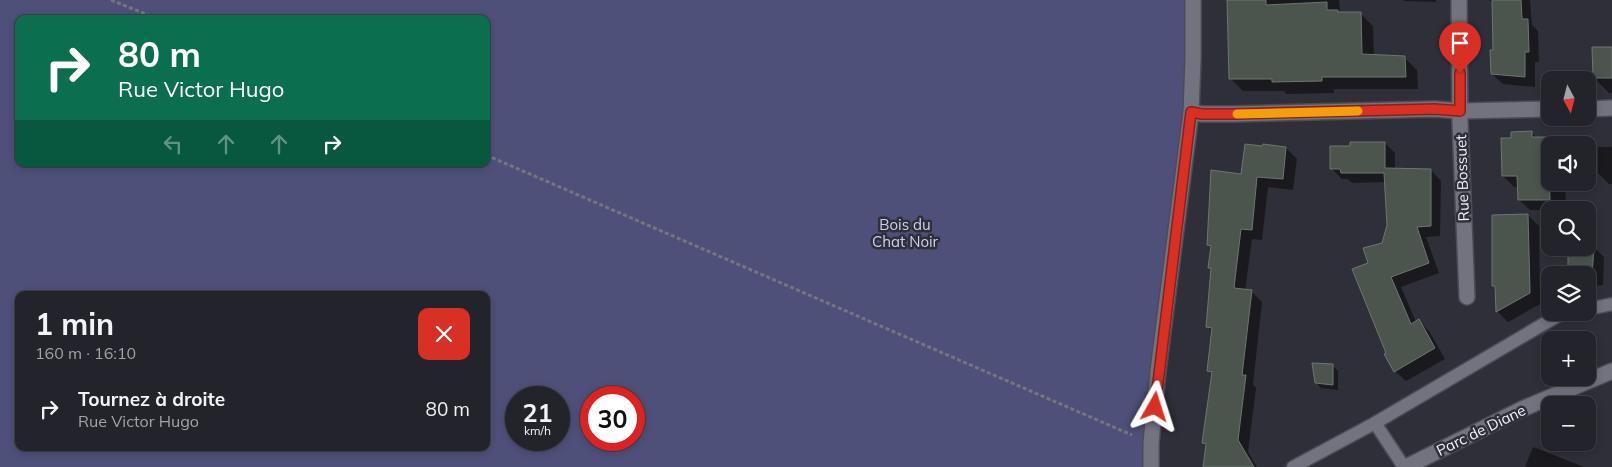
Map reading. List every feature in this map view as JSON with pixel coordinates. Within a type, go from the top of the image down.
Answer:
[{"type":"street","points":[[1151,467],[1151,443],[1158,371],[1191,112],[1193,0]]},
{"type":"street","name":"Rue Bossuet","points":[[1459,0],[1460,111],[1467,297]]},
{"type":"street","points":[[1596,109],[1612,108]]},
{"type":"street","points":[[1191,112],[1234,114],[1435,109],[1460,111],[1541,109]]},
{"type":"street","name":"Parc de Diane","points":[[1405,467],[1522,409],[1612,371]]},
{"type":"lane","points":[[1596,307],[1612,304]]},
{"type":"lane","points":[[1293,467],[1374,423],[1549,321]]},
{"type":"lane","points":[[1374,423],[1405,467]]},
{"type":"path","points":[[111,0],[148,15]]},
{"type":"path","points":[[490,156],[1151,443]]},
{"type":"green space","name":"Bois du Chat Noir","points":[[0,0],[1193,0],[1193,59],[1151,443],[1142,467],[0,467]]},
{"type":"building","points":[[1227,0],[1266,0],[1266,5],[1327,2],[1327,10],[1361,12],[1362,54],[1405,56],[1406,77],[1322,77],[1322,81],[1272,82],[1272,79],[1229,79]]},
{"type":"building","points":[[1492,0],[1521,0],[1522,19],[1528,19],[1529,52],[1525,52],[1525,77],[1491,74],[1490,50],[1493,50]]},
{"type":"building","points":[[1592,47],[1612,47],[1612,78],[1596,78],[1596,71],[1593,71]]},
{"type":"building","points":[[1532,131],[1532,137],[1541,137],[1541,191],[1550,191],[1550,200],[1518,200],[1517,176],[1502,176],[1501,138],[1511,138],[1511,132]]},
{"type":"building","points":[[1350,142],[1385,142],[1385,168],[1431,169],[1431,226],[1417,227],[1429,263],[1391,277],[1411,324],[1419,319],[1435,348],[1394,372],[1384,354],[1386,353],[1352,269],[1368,263],[1363,248],[1382,243],[1387,225],[1384,173],[1341,173],[1340,169],[1330,169],[1330,146],[1350,146]]},
{"type":"building","points":[[1245,144],[1286,147],[1283,179],[1257,177],[1252,230],[1241,229],[1234,288],[1252,290],[1242,375],[1246,375],[1238,440],[1254,467],[1203,467],[1206,444],[1202,443],[1212,372],[1207,371],[1212,328],[1206,327],[1211,268],[1208,268],[1211,246],[1207,245],[1211,170],[1241,174]]},
{"type":"building","points":[[1528,214],[1530,293],[1496,312],[1495,286],[1492,286],[1492,215]]},
{"type":"building","points":[[1568,256],[1593,256],[1593,266],[1568,266]]},
{"type":"building","points":[[1312,363],[1333,364],[1333,385],[1315,383]]},
{"type":"slow traffic","points":[[1237,114],[1358,111]]},
{"type":"route","points":[[1155,407],[1191,112],[1234,114],[1435,109],[1460,111],[1460,73]]}]
